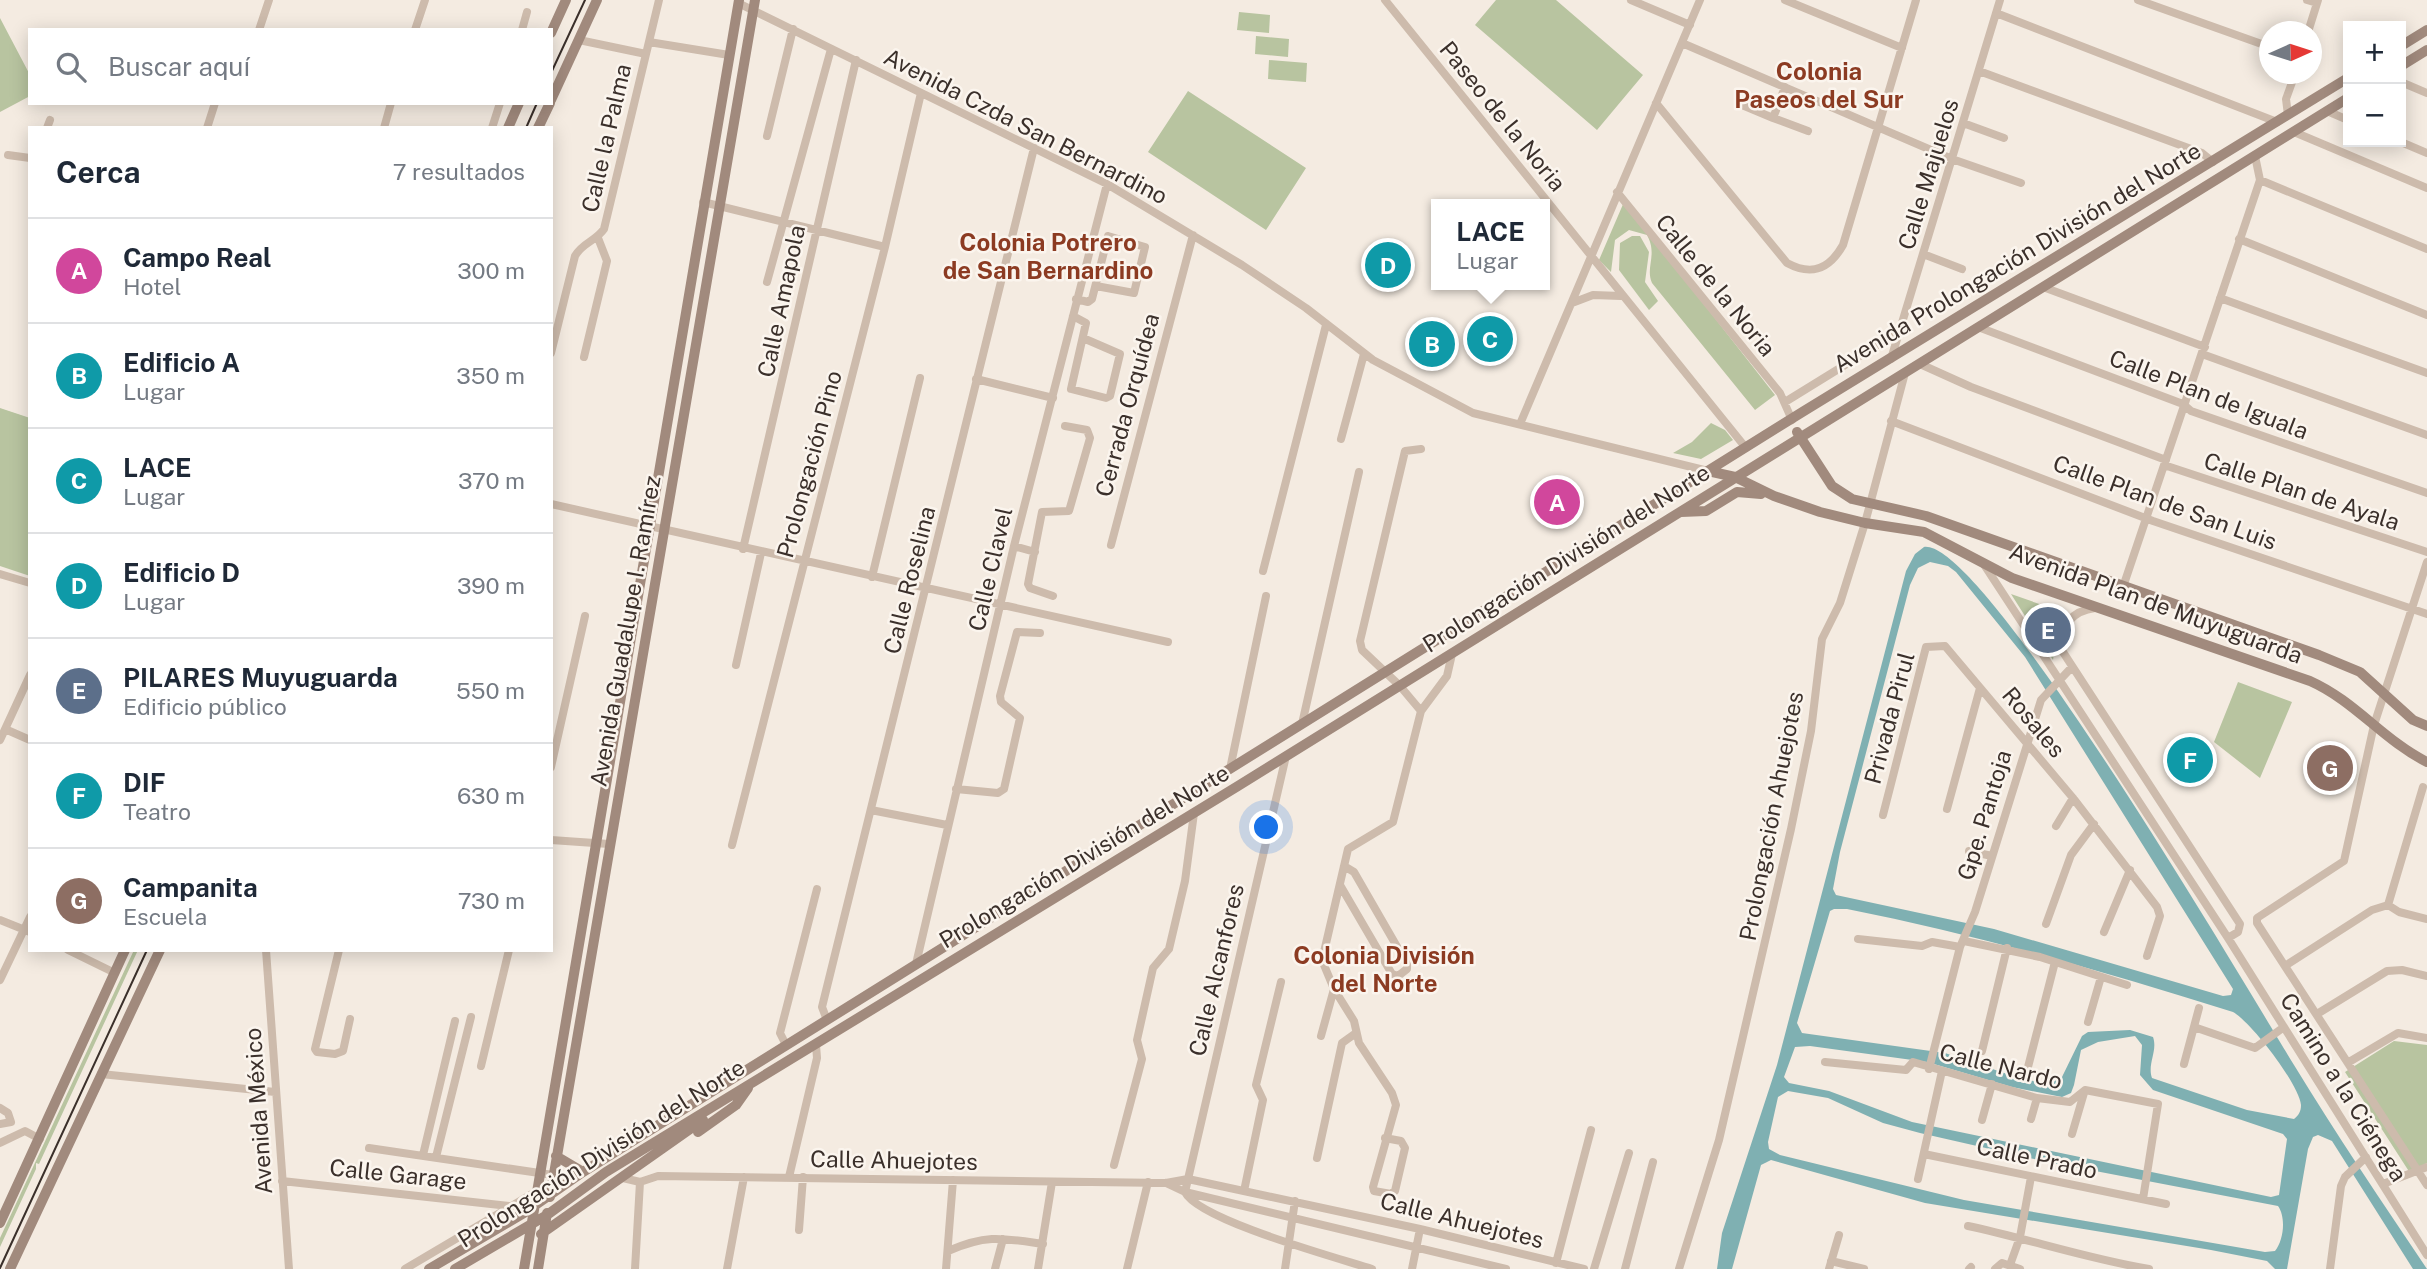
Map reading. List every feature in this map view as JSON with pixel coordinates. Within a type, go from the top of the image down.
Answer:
[{"type":"main road","points":[[553,29],[566,0]]},
{"type":"main road","points":[[553,96],[597,0]]},
{"type":"main road","name":"Avenida Guadalupe I. Ramírez","points":[[524,1269],[738,1]]},
{"type":"main road","name":"Avenida Guadalupe I. Ramírez","points":[[538,1269],[754,5]]},
{"type":"main road","points":[[2406,43],[2427,30]]},
{"type":"main road","points":[[2406,63],[2427,50]]},
{"type":"main road","name":"Avenida Prolongación División del Norte","points":[[1708,471],[2343,81]]},
{"type":"main road","name":"Avenida Prolongación División del Norte","points":[[1735,477],[2343,101]]},
{"type":"main road","points":[[509,126],[518,105]]},
{"type":"main road","points":[[539,126],[549,105]]},
{"type":"main road","name":"Avenida Plan de Muyuguarda","points":[[1792,420],[1799,436],[1832,486],[1852,499],[1926,516],[2319,654],[2360,672],[2413,720],[2427,726]]},
{"type":"main road","name":"Avenida Plan de Muyuguarda","points":[[1708,471],[1735,477],[1774,496],[1865,523],[1924,532],[2012,578],[2322,686],[2357,708],[2410,753],[2427,762]]},
{"type":"main road","name":"Prolongación División del Norte","points":[[429,1269],[535,1206],[583,1172],[1708,471]]},
{"type":"main road","name":"Prolongación División del Norte","points":[[455,1269],[532,1224],[606,1172],[1401,686],[1735,477]]},
{"type":"main road","points":[[1681,512],[1706,511],[1744,491],[1774,496]]},
{"type":"main road","points":[[1562,562],[1570,580]]},
{"type":"main road","points":[[0,1223],[124,952]]},
{"type":"main road","points":[[10,1269],[159,952]]},
{"type":"main road","points":[[632,1180],[724,1105],[731,1096],[732,1087],[838,1021],[860,999]]},
{"type":"main road","points":[[498,1244],[528,1244],[543,1237],[632,1180],[736,1105],[751,1084]]},
{"type":"main road","points":[[556,1156],[583,1172]]},
{"type":"street","points":[[259,28],[269,0]]},
{"type":"street","points":[[416,28],[425,0]]},
{"type":"street","name":"Calle la Palma","points":[[553,345],[575,256],[579,248],[598,237],[604,229],[659,0]]},
{"type":"street","name":"Paseo de la Noria","points":[[1385,0],[1544,199]]},
{"type":"street","points":[[1631,0],[1690,25]]},
{"type":"street","points":[[1520,424],[1700,0]]},
{"type":"street","points":[[1785,0],[1902,48]]},
{"type":"street","points":[[1656,103],[1787,263],[1806,271],[1833,262],[1843,245],[1916,0]]},
{"type":"street","name":"Calle Majuelos","points":[[1891,359],[2000,0]]},
{"type":"street","points":[[2138,0],[2259,43]]},
{"type":"street","points":[[2307,0],[2317,2],[2311,21]]},
{"type":"street","name":"Avenida Czda San Bernardino","points":[[738,1],[754,5],[831,49],[1107,184],[1193,235],[1306,308],[1364,354],[1472,413],[1708,471]]},
{"type":"street","points":[[523,28],[527,12]]},
{"type":"street","points":[[1996,13],[2277,122]]},
{"type":"street","points":[[767,136],[793,29]]},
{"type":"street","points":[[579,40],[646,54]]},
{"type":"street","points":[[649,42],[729,55]]},
{"type":"street","points":[[1682,43],[1952,159],[2021,183]]},
{"type":"street","points":[[767,282],[831,49]]},
{"type":"street","name":"Calle Amapola","points":[[743,549],[856,60]]},
{"type":"street","points":[[1979,71],[2202,153],[2213,162]]},
{"type":"street","points":[[2288,115],[2286,99],[2291,84]]},
{"type":"street","points":[[2406,84],[2427,93]]},
{"type":"street","points":[[1773,118],[1785,87]]},
{"type":"street","name":"Prolongación Pino","points":[[732,845],[885,247],[921,93]]},
{"type":"street","points":[[207,126],[214,105]]},
{"type":"street","points":[[385,126],[390,105]]},
{"type":"street","points":[[493,126],[499,105]]},
{"type":"street","points":[[1742,105],[1808,131]]},
{"type":"street","points":[[2327,111],[2343,118]]},
{"type":"street","points":[[1963,123],[2004,138]]},
{"type":"street","points":[[2294,132],[2427,188]]},
{"type":"street","points":[[2406,144],[2427,153]]},
{"type":"street","name":"Calle Roselina","points":[[827,1020],[822,1007],[1034,148]]},
{"type":"street","points":[[8,155],[28,158]]},
{"type":"street","points":[[2123,587],[2260,180],[2255,156]]},
{"type":"street","points":[[2260,180],[2427,248]]},
{"type":"street","name":"Calle Clavel","points":[[916,964],[1014,546],[1107,184]]},
{"type":"street","name":"Calle de la Noria","points":[[1617,192],[1785,402],[1792,420]]},
{"type":"street","points":[[703,202],[885,247]]},
{"type":"street","name":"Paseo de la Noria","points":[[1550,207],[1590,257]]},
{"type":"street","name":"Cerrada Orquídea","points":[[1111,545],[1193,235]]},
{"type":"street","points":[[1076,299],[1090,302],[1108,236],[1145,247],[1134,293],[1096,286]]},
{"type":"street","points":[[584,357],[607,261],[598,237]]},
{"type":"street","points":[[2239,239],[2427,315]]},
{"type":"street","points":[[1923,254],[1962,269]]},
{"type":"street","points":[[1590,257],[1746,448]]},
{"type":"street","points":[[2043,287],[2203,351],[2427,435]]},
{"type":"street","points":[[1572,303],[1593,295],[1621,296]]},
{"type":"street","points":[[2220,298],[2427,373]]},
{"type":"street","points":[[1073,316],[1085,322],[1071,388],[1109,397],[1121,354],[1083,338]]},
{"type":"street","points":[[1263,571],[1326,326]]},
{"type":"street","name":"Calle Plan de Iguala","points":[[1978,327],[2183,404],[2191,411],[2427,493]]},
{"type":"street","points":[[1785,402],[1900,331]]},
{"type":"street","points":[[1341,439],[1364,354]]},
{"type":"street","name":"Calle Plan de Ayala","points":[[1920,364],[1971,387],[2165,463],[2427,552]]},
{"type":"street","name":"Prolongación Ahuejotes","points":[[1679,1269],[1719,1140],[1791,829],[1811,731],[1822,639],[1840,603],[1865,523],[1905,373]]},
{"type":"street","points":[[872,577],[920,378]]},
{"type":"street","points":[[976,379],[1053,398]]},
{"type":"street","name":"Calle Plan de San Luis","points":[[1891,421],[2146,517],[2427,614]]},
{"type":"street","points":[[1054,596],[1029,586],[1042,512],[1069,511],[1090,438],[1087,430],[1065,426]]},
{"type":"street","points":[[1421,449],[1405,451],[1360,641],[1362,650],[1401,686],[1421,711]]},
{"type":"street","points":[[1302,724],[1359,472]]},
{"type":"street","points":[[553,504],[1168,642]]},
{"type":"street","points":[[1014,546],[1035,552]]},
{"type":"street","points":[[736,665],[761,553]]},
{"type":"street","name":"Camino a la Ciénega","points":[[1982,561],[2228,939],[2364,1161],[2383,1184],[2427,1255]]},
{"type":"street","points":[[2427,562],[2374,725],[2344,860],[2257,918],[2285,967],[2423,1170],[2427,1185]]},
{"type":"street","points":[[0,573],[28,582]]},
{"type":"street","points":[[1230,769],[1266,596]]},
{"type":"street","points":[[2098,608],[2075,613],[2064,626],[2061,649],[2240,924],[2238,932],[2228,939]]},
{"type":"street","points":[[553,758],[585,616]]},
{"type":"street","points":[[956,789],[998,793],[1004,789],[1020,718],[1001,702],[1000,696],[1017,632],[1040,634]]},
{"type":"street","name":"Privada Pirul","points":[[1883,816],[1926,648],[1934,644],[1945,646]]},
{"type":"street","name":"Rosales","points":[[1945,646],[2074,798],[2160,911],[2147,956]]},
{"type":"street","points":[[1385,1138],[1401,1141],[1405,1148],[1395,1191],[1391,1194],[1373,1189],[1385,1138],[1396,1105],[1392,1093],[1359,1043],[1354,1021],[1334,989],[1324,960],[1348,849],[1393,822],[1421,711],[1447,676],[1452,654]]},
{"type":"street","points":[[2059,679],[2072,667]]},
{"type":"street","points":[[0,740],[28,679]]},
{"type":"street","name":"Gpe. Pantoja","points":[[1930,1067],[1963,942],[1972,922],[2026,743],[2041,700],[2059,679]]},
{"type":"street","points":[[1947,809],[1980,688]]},
{"type":"street","points":[[5,729],[28,739]]},
{"type":"street","name":"Calle Alcanfores","points":[[1185,1192],[1286,756]]},
{"type":"street","points":[[2388,905],[2423,787]]},
{"type":"street","points":[[2056,826],[2074,798]]},
{"type":"street","points":[[871,810],[947,825]]},
{"type":"street","points":[[1114,1165],[1142,1059],[1137,1040],[1153,968],[1165,957],[1172,935],[1194,813]]},
{"type":"street","points":[[2046,925],[2071,855],[2094,824]]},
{"type":"street","points":[[553,840],[609,844]]},
{"type":"street","points":[[1969,851],[1992,856]]},
{"type":"street","points":[[1340,885],[1392,974],[1398,976],[1407,969],[1407,964],[1354,872],[1344,866]]},
{"type":"street","points":[[2104,932],[2130,870]]},
{"type":"street","points":[[786,1045],[780,1033],[817,889]]},
{"type":"street","points":[[2285,967],[2372,910],[2388,905],[2399,912],[2427,919]]},
{"type":"street","points":[[0,920],[27,931],[0,980]]},
{"type":"street","points":[[1858,939],[1922,946],[1932,942],[1963,942],[2007,948],[2127,985]]},
{"type":"street","points":[[1982,1051],[2007,948]]},
{"type":"street","points":[[72,952],[115,972]]},
{"type":"street","name":"Avenida México","points":[[266,952],[289,1269]]},
{"type":"street","points":[[338,952],[314,1049],[317,1052],[335,1054],[343,1051],[350,1019]]},
{"type":"street","points":[[481,1066],[509,952]]},
{"type":"street","points":[[2028,1067],[2055,962]]},
{"type":"street","points":[[2317,1014],[2387,971],[2402,970],[2427,976]]},
{"type":"street","points":[[2088,1022],[2101,977]]},
{"type":"street","points":[[1244,1191],[1263,1100],[1256,1085],[1282,982]]},
{"type":"street","points":[[1321,1036],[1334,989]]},
{"type":"street","points":[[2184,1064],[2199,1008]]},
{"type":"street","points":[[436,1157],[471,1017]]},
{"type":"street","points":[[423,1155],[455,1021]]},
{"type":"street","points":[[2194,1027],[2255,1048],[2282,1029]]},
{"type":"street","points":[[1317,1158],[1342,1043],[1356,1033]]},
{"type":"street","points":[[2349,1062],[2398,1033],[2427,1038]]},
{"type":"street","points":[[789,1177],[817,1058],[816,1045]]},
{"type":"street","name":"Calle Nardo","points":[[1825,1062],[1906,1070],[1913,1062],[2038,1098],[2070,1102],[2085,1090],[2158,1104],[2143,1199]]},
{"type":"street","points":[[1918,1180],[1942,1071]]},
{"type":"street","points":[[101,1074],[275,1092]]},
{"type":"street","points":[[1982,1120],[1992,1084]]},
{"type":"street","points":[[2072,1134],[2085,1090]]},
{"type":"street","points":[[2031,1119],[2038,1098]]},
{"type":"street","points":[[0,1108],[8,1113],[11,1122],[40,1139]]},
{"type":"street","points":[[0,1124],[11,1122]]},
{"type":"street","points":[[1556,1263],[1591,1130]]},
{"type":"street","points":[[0,1143],[25,1131]]},
{"type":"street","points":[[369,1149],[553,1175]]},
{"type":"street","points":[[1594,1269],[1629,1153]]},
{"type":"street","name":"Calle Prado","points":[[1924,1154],[2166,1204]]},
{"type":"street","points":[[2330,1269],[2345,1177],[2364,1161]]},
{"type":"street","points":[[1625,1269],[1653,1162]]},
{"type":"street","points":[[2383,1184],[2423,1170]]},
{"type":"street","name":"Calle Ahuejotes","points":[[632,1180],[659,1176],[1166,1183],[1188,1178],[1295,1200],[1566,1267],[1584,1269]]},
{"type":"street","points":[[727,1269],[744,1177]]},
{"type":"street","points":[[799,1230],[803,1177]]},
{"type":"street","points":[[2010,1265],[2020,1237],[2020,1221],[2031,1177]]},
{"type":"street","points":[[632,1180],[635,1269]]},
{"type":"street","points":[[946,1269],[953,1180]]},
{"type":"street","name":"Calle Garage","points":[[282,1181],[509,1206]]},
{"type":"street","points":[[1038,1269],[1052,1182]]},
{"type":"street","points":[[1127,1269],[1148,1182]]},
{"type":"street","name":"Calle Ahuejotes","points":[[1166,1183],[1185,1192],[1416,1247],[1479,1266],[1506,1269]]},
{"type":"street","points":[[405,1269],[537,1191]]},
{"type":"street","points":[[1185,1192],[1196,1206],[1288,1243],[1372,1269]]},
{"type":"street","points":[[1286,1269],[1295,1200]]},
{"type":"street","points":[[1968,1226],[2020,1237],[2107,1262],[2149,1269]]},
{"type":"street","points":[[1412,1269],[1420,1229]]},
{"type":"street","points":[[1839,1235],[1830,1265],[1864,1269]]},
{"type":"street","points":[[948,1251],[975,1239],[1003,1238],[1043,1244]]},
{"type":"street","points":[[995,1269],[1003,1238]]},
{"type":"street","points":[[1995,1269],[2002,1264],[2020,1269]]},
{"type":"green space","points":[[1496,0],[1556,0],[1643,75],[1597,130],[1475,25]]},
{"type":"green space","points":[[1239,12],[1270,15],[1269,33],[1237,30]]},
{"type":"green space","points":[[0,18],[28,71],[28,97],[0,112]]},
{"type":"green space","points":[[1256,36],[1289,39],[1288,57],[1255,54]]},
{"type":"green space","points":[[1269,60],[1307,63],[1306,82],[1268,79]]},
{"type":"green space","points":[[1188,91],[1306,168],[1266,230],[1148,152]]},
{"type":"green space","points":[[1624,202],[1775,395],[1755,410],[1652,283],[1652,255],[1647,235],[1629,230],[1615,240],[1611,272],[1599,260]]},
{"type":"green space","points":[[1632,236],[1640,236],[1649,252],[1645,282],[1658,301],[1649,310],[1619,270],[1620,243]]},
{"type":"green space","points":[[0,408],[28,417],[28,575],[0,566]]},
{"type":"green space","points":[[1711,423],[1725,430],[1733,440],[1701,459],[1673,453],[1692,442]]},
{"type":"green space","points":[[2011,594],[2065,613],[2059,624],[2053,660]]},
{"type":"green space","points":[[2238,682],[2292,702],[2260,778],[2214,742]]},
{"type":"green space","points":[[133,952],[137,952],[39,1164],[36,1163],[36,1169],[0,1247],[0,1238]]},
{"type":"green space","points":[[2394,1041],[2427,1045],[2427,1163],[2410,1173],[2345,1072]]},
{"type":"water","points":[[1924,547],[1955,564],[2001,615],[2056,689],[2116,777],[2326,1117],[2427,1269],[2413,1269],[2332,1141],[2318,1135],[2313,1137],[2308,1149],[2287,1269],[2275,1269],[2267,1261],[2211,1250],[1925,1203],[1771,1160],[1761,1165],[1732,1269],[1717,1269],[1722,1233],[1777,1065],[1906,571],[1915,554]],"holes":[[[1930,562],[1948,566],[1956,572],[2025,657],[2233,989],[2231,995],[2223,996],[1994,929],[1836,895],[1833,889],[1840,852],[1910,585],[1918,568]],[[1847,909],[1993,942],[2233,1012],[2251,1028],[2283,1069],[2298,1095],[2301,1105],[2299,1113],[2294,1119],[2247,1110],[2152,1078],[2153,1037],[2130,1030],[2088,1032],[2082,1036],[2062,1077],[2051,1083],[2025,1080],[1945,1053],[1802,1033],[1797,1023],[1830,911]],[[2135,1036],[2142,1045],[2140,1075],[2153,1090],[2283,1134],[2287,1139],[2279,1195],[2271,1197],[1912,1122],[1829,1091],[1789,1083],[1784,1077],[1795,1047],[1810,1046],[1927,1062],[2012,1087],[2062,1097],[2071,1093],[2081,1050],[2098,1042]],[[1788,1091],[1828,1098],[1883,1123],[1920,1133],[2043,1161],[2278,1206],[2283,1222],[2282,1235],[2275,1251],[2265,1252],[1964,1200],[1780,1155],[1769,1149],[1768,1142],[1778,1097]]]},
{"type":"tram line","points":[[553,69],[585,0]]},
{"type":"tram line","points":[[527,126],[536,105]]},
{"type":"tram line","points":[[0,1268],[146,952]]},
{"type":"place","name":"Edificio D","points":[[1388,265]]},
{"type":"place","name":"LACE","points":[[1490,339]]},
{"type":"place","name":"Edificio A","points":[[1432,344]]},
{"type":"place","name":"Campo Real","points":[[1557,502]]},
{"type":"place","name":"PILARES Muyuguarda","points":[[2048,630]]},
{"type":"place","name":"DIF","points":[[2190,760]]},
{"type":"place","name":"Campanita","points":[[2330,768]]},
{"type":"district","name":"Colonia Paseos del Sur","points":[[1819,85]]},
{"type":"district","name":"Colonia Potrero de San Bernardino","points":[[1048,256]]},
{"type":"district","name":"Colonia División del Norte","points":[[1384,969]]}]
